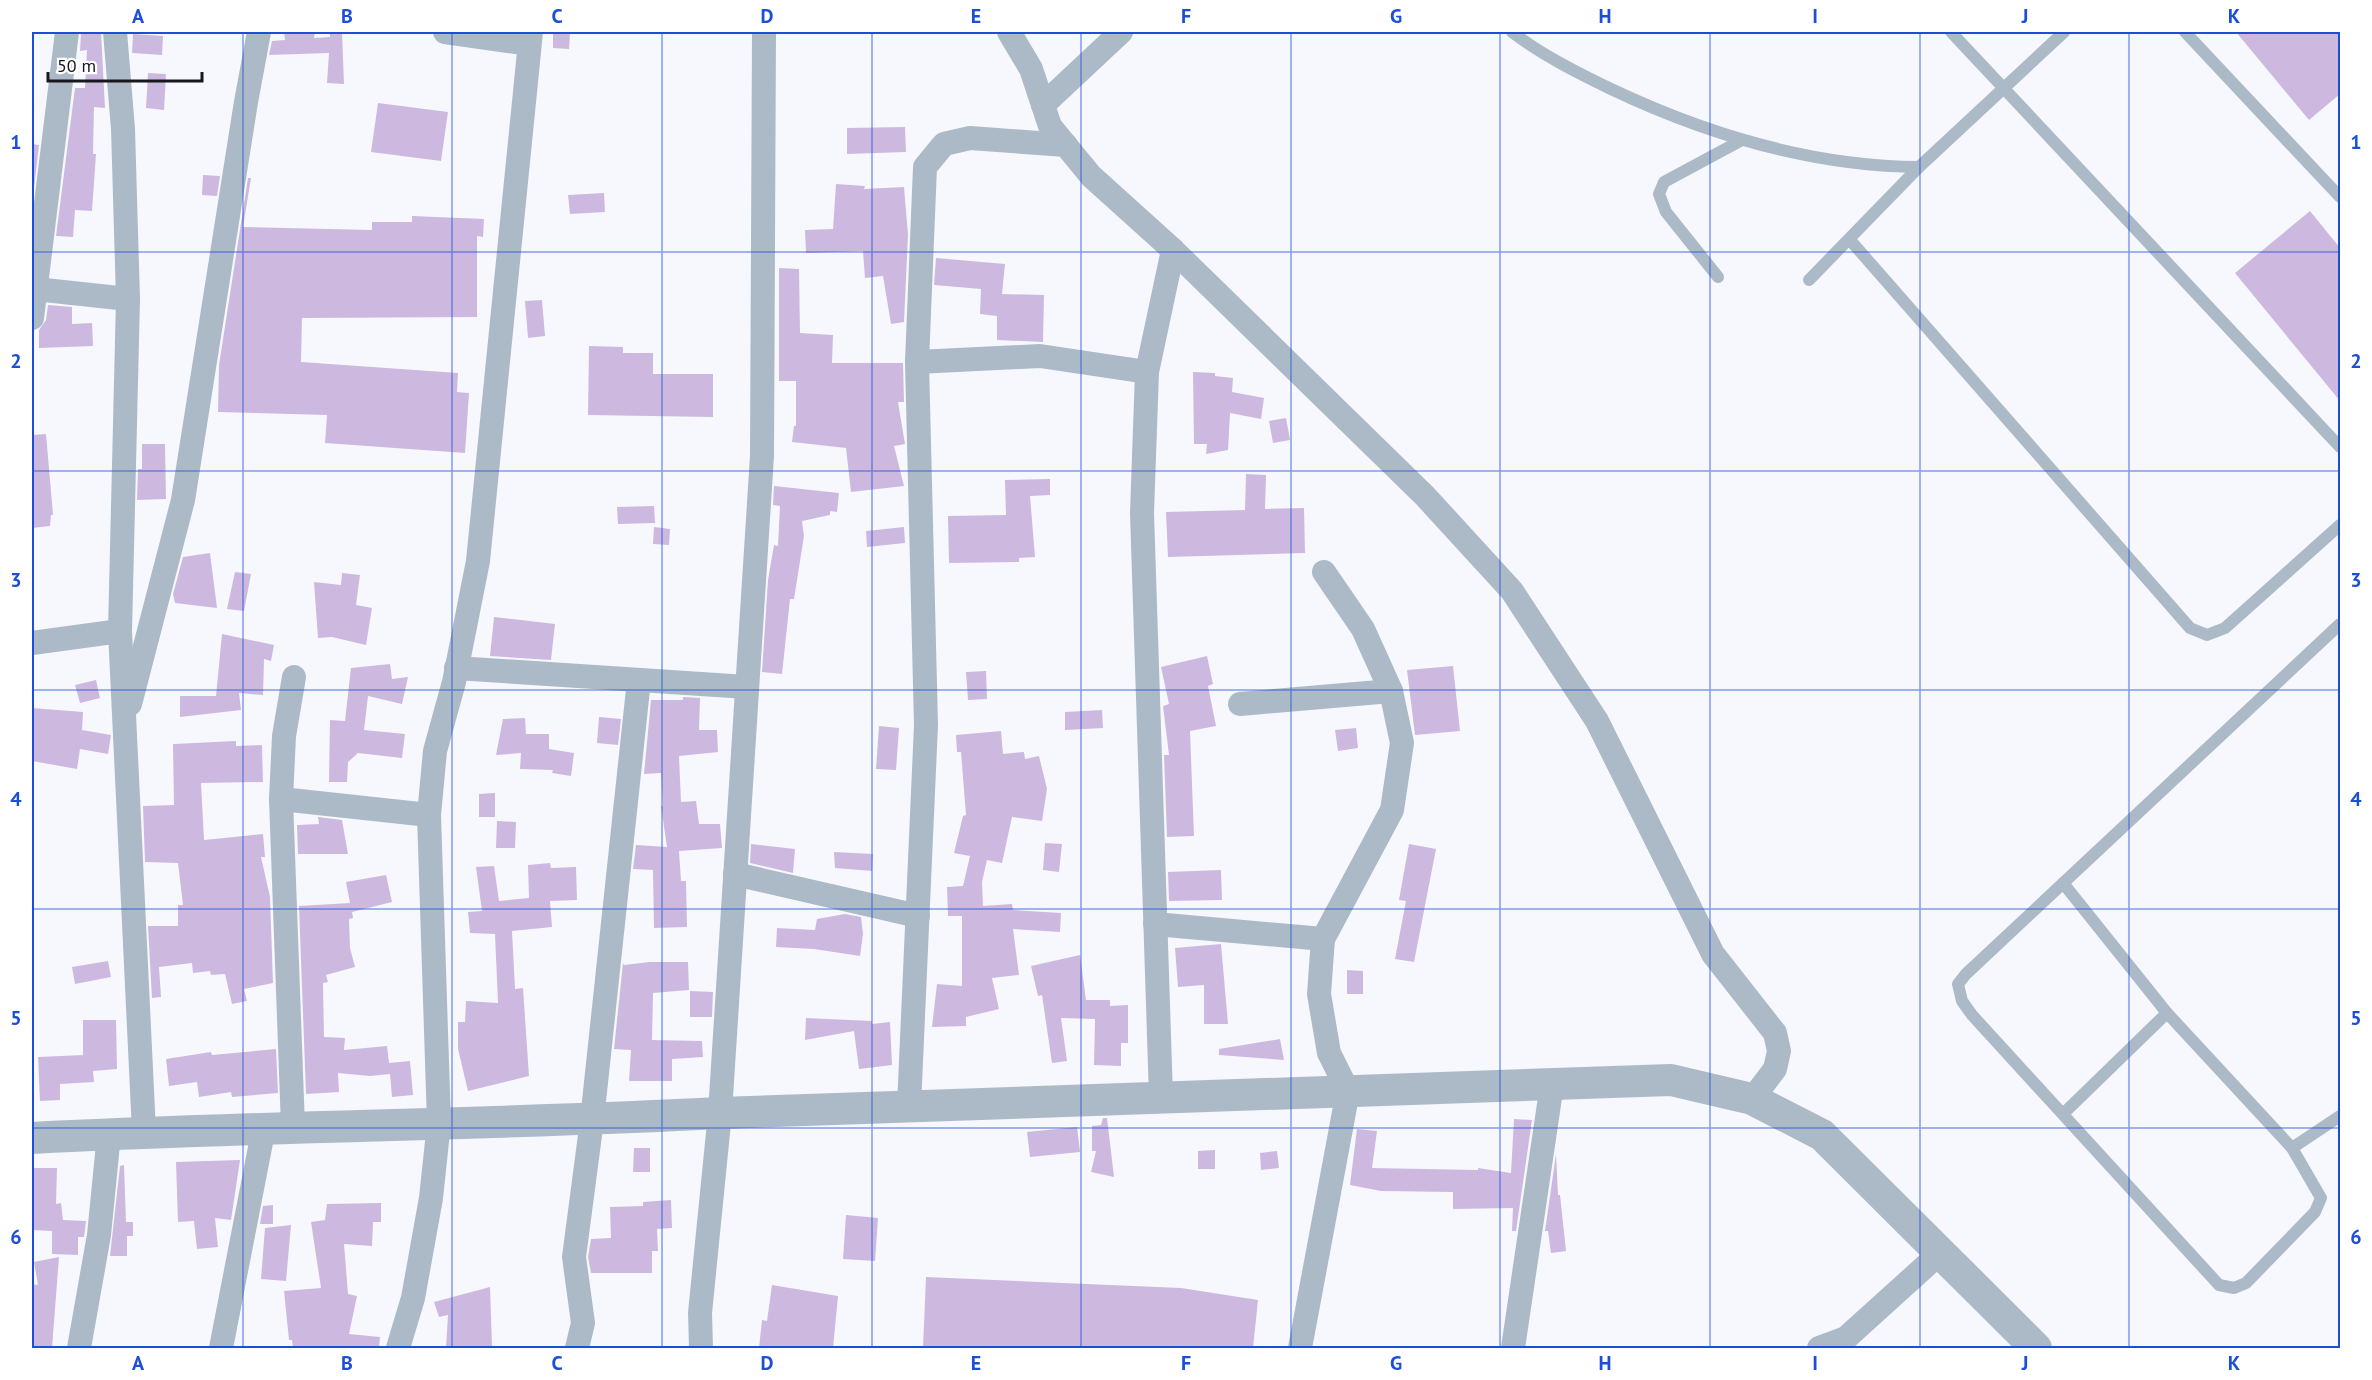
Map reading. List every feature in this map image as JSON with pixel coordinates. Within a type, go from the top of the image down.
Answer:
[{"type":"street","points":[[32,318],[67,32]]},
{"type":"street","points":[[115,32],[123,129],[128,299],[120,631],[144,1132]]},
{"type":"street","points":[[124,729],[183,500],[259,32]]},
{"type":"street","points":[[398,1348],[413,1298],[425,1231],[439,1124],[429,815],[435,751],[456,668],[478,561],[530,38],[445,32]]},
{"type":"street","points":[[701,1348],[700,1313],[720,1113],[762,456],[765,32]]},
{"type":"street","points":[[1009,32],[1031,69],[1050,126],[1091,177],[1173,250],[1425,496],[1512,591],[1597,721],[1713,954],[1775,1033],[1779,1051],[1775,1069],[1752,1099]]},
{"type":"street","points":[[1043,105],[1121,32]]},
{"type":"street","points":[[909,1106],[926,725],[916,362],[925,167],[944,144],[970,138],[1066,145]]},
{"type":"street","points":[[1161,1097],[1142,513],[1147,372],[1173,250]]},
{"type":"street","points":[[35,289],[128,299]]},
{"type":"street","points":[[916,362],[1040,356],[1147,372]]},
{"type":"street","points":[[1300,1348],[1348,1091],[1329,1053],[1319,994],[1323,939],[1392,810],[1402,743],[1391,691],[1363,629],[1324,572]]},
{"type":"street","points":[[32,644],[120,631]]},
{"type":"street","points":[[456,668],[747,687]]},
{"type":"street","points":[[221,1348],[279,1127],[281,799],[284,736],[294,677]]},
{"type":"street","points":[[577,1348],[583,1323],[574,1257],[592,1120],[639,680]]},
{"type":"street","points":[[1240,704],[1391,691]]},
{"type":"street","points":[[281,799],[429,815]]},
{"type":"street","points":[[735,874],[918,916]]},
{"type":"street","points":[[1155,924],[1323,939]]},
{"type":"street","points":[[32,1138],[279,1127],[592,1120],[720,1113],[1671,1080],[1752,1099],[1822,1135],[2036,1348]]},
{"type":"street","points":[[1513,1348],[1528,1261],[1552,1084]]},
{"type":"street","points":[[79,1348],[99,1234],[109,1134]]},
{"type":"street","points":[[1819,1348],[1846,1338],[1940,1253]]},
{"type":"lane","points":[[1512,32],[1571,70],[1666,115],[1742,140],[1876,166],[1919,167]]},
{"type":"lane","points":[[1951,32],[2340,447]]},
{"type":"lane","points":[[1809,280],[1919,167],[2064,32]]},
{"type":"lane","points":[[2185,32],[2340,197]]},
{"type":"lane","points":[[1718,277],[1666,212],[1659,195],[1664,182],[1742,140]]},
{"type":"lane","points":[[1850,240],[2190,628],[2206,635],[2225,628],[2340,525]]},
{"type":"lane","points":[[2063,883],[2167,1013],[2292,1148],[2321,1198],[2316,1212],[2246,1283],[2234,1288],[2219,1285],[1972,1015],[1958,993],[1958,984],[1966,974],[2063,883],[2340,624]]},
{"type":"lane","points":[[2064,1113],[2167,1013]]},
{"type":"lane","points":[[2292,1148],[2340,1116]]},
{"type":"building","points":[[101,32],[105,108],[94,107],[93,154],[96,154],[92,211],[75,210],[73,237],[56,236],[75,88],[85,88],[87,50],[80,51],[81,33]]},
{"type":"building","points":[[284,32],[315,32],[314,38],[330,37],[330,32],[342,32],[344,84],[327,83],[329,53],[269,55],[272,41],[285,40]]},
{"type":"building","points":[[553,32],[570,33],[569,49],[553,48]]},
{"type":"building","points":[[2236,32],[2340,32],[2340,94],[2309,120]]},
{"type":"building","points":[[133,34],[163,36],[162,55],[132,53]]},
{"type":"building","points":[[148,73],[166,74],[164,110],[146,108]]},
{"type":"building","points":[[378,103],[448,112],[441,161],[371,152]]},
{"type":"building","points":[[905,127],[906,152],[847,154],[847,128]]},
{"type":"building","points":[[32,144],[39,145],[32,205]]},
{"type":"building","points":[[203,175],[220,176],[217,196],[202,195]]},
{"type":"building","points":[[248,178],[251,178],[243,227],[372,230],[372,222],[412,222],[412,216],[484,219],[483,237],[477,236],[477,317],[302,318],[301,362],[458,373],[457,392],[469,393],[465,453],[325,443],[327,415],[218,412],[219,365]]},
{"type":"building","points":[[836,184],[865,186],[864,189],[904,187],[908,235],[904,322],[891,324],[883,276],[865,278],[863,251],[806,253],[805,230],[833,229]]},
{"type":"building","points":[[604,193],[605,212],[570,214],[568,195]]},
{"type":"building","points":[[2310,211],[2340,248],[2340,401],[2235,273]]},
{"type":"building","points":[[936,258],[1005,264],[1002,294],[1044,295],[1043,342],[997,340],[997,316],[980,314],[981,289],[934,285]]},
{"type":"building","points":[[779,268],[799,269],[800,333],[833,335],[832,363],[903,363],[904,402],[898,402],[905,444],[894,446],[904,486],[851,492],[846,448],[792,442],[794,426],[796,426],[796,381],[779,381]]},
{"type":"building","points":[[542,300],[545,336],[528,338],[525,301]]},
{"type":"building","points":[[48,305],[72,307],[72,324],[92,323],[93,346],[39,348],[39,330],[46,320]]},
{"type":"building","points":[[589,346],[623,347],[623,353],[653,353],[653,374],[713,374],[713,417],[588,415]]},
{"type":"building","points":[[1193,372],[1215,373],[1215,376],[1233,378],[1232,392],[1264,398],[1261,419],[1230,413],[1228,450],[1206,454],[1207,444],[1194,444]]},
{"type":"building","points":[[1286,418],[1290,440],[1273,443],[1269,421]]},
{"type":"building","points":[[46,434],[53,515],[51,515],[50,526],[32,528],[32,435]]},
{"type":"building","points":[[142,444],[165,444],[166,499],[137,500],[138,469],[142,469]]},
{"type":"building","points":[[1246,474],[1266,475],[1265,509],[1304,508],[1305,553],[1168,557],[1166,512],[1245,510]]},
{"type":"building","points":[[1050,479],[1050,495],[1030,496],[1035,557],[1019,558],[1019,562],[949,563],[948,516],[1006,515],[1005,480]]},
{"type":"building","points":[[774,486],[839,493],[837,512],[830,511],[830,515],[802,521],[804,536],[794,599],[790,599],[782,674],[762,672],[768,580],[774,545],[778,546],[780,506],[773,505]]},
{"type":"building","points":[[654,506],[655,523],[618,524],[617,507]]},
{"type":"building","points":[[654,527],[670,529],[669,545],[653,544]]},
{"type":"building","points":[[904,527],[905,543],[867,547],[866,531]]},
{"type":"building","points":[[210,553],[217,608],[175,603],[173,594],[183,557]]},
{"type":"building","points":[[235,572],[251,574],[244,611],[227,609]]},
{"type":"building","points":[[342,573],[360,575],[356,605],[372,608],[366,645],[332,637],[318,638],[314,582],[341,585]]},
{"type":"building","points":[[494,617],[555,624],[551,660],[490,656]]},
{"type":"building","points":[[222,634],[274,645],[271,661],[264,659],[263,695],[239,693],[241,710],[180,717],[180,696],[216,696]]},
{"type":"building","points":[[1207,656],[1213,684],[1208,686],[1216,726],[1190,731],[1194,836],[1167,837],[1164,755],[1169,755],[1163,706],[1169,704],[1161,667]]},
{"type":"building","points":[[390,664],[392,679],[408,677],[402,704],[368,696],[364,730],[405,734],[402,758],[358,753],[348,762],[347,782],[329,782],[330,720],[345,721],[351,668]]},
{"type":"building","points":[[1453,666],[1460,731],[1415,735],[1407,670]]},
{"type":"building","points":[[986,671],[987,699],[968,700],[966,672]]},
{"type":"building","points":[[96,680],[100,698],[80,703],[75,685]]},
{"type":"building","points":[[683,697],[700,698],[699,730],[717,730],[718,752],[679,756],[681,802],[696,801],[699,824],[720,824],[722,848],[679,851],[681,881],[686,881],[687,927],[654,928],[653,870],[633,869],[636,845],[667,847],[661,806],[663,806],[661,773],[644,774],[651,700],[683,700]]},
{"type":"building","points":[[32,708],[83,712],[82,730],[111,735],[108,754],[80,749],[77,769],[32,761]]},
{"type":"building","points":[[1102,710],[1103,728],[1065,730],[1065,712]]},
{"type":"building","points":[[599,717],[621,719],[618,745],[597,743]]},
{"type":"building","points":[[525,718],[526,734],[549,734],[549,749],[574,753],[571,776],[552,773],[553,770],[520,769],[521,753],[496,755],[503,719]]},
{"type":"building","points":[[879,726],[899,728],[896,770],[876,769]]},
{"type":"building","points":[[1356,728],[1358,748],[1338,751],[1335,730]]},
{"type":"building","points":[[1001,731],[1003,754],[1024,752],[1025,759],[1039,756],[1047,789],[1042,821],[1012,817],[1002,863],[987,860],[982,882],[983,906],[1012,904],[1013,910],[1061,913],[1060,932],[1013,929],[1019,975],[992,978],[999,1009],[966,1017],[966,1026],[932,1027],[937,984],[962,986],[962,916],[948,916],[947,887],[963,886],[970,856],[954,853],[963,816],[966,815],[961,752],[957,752],[956,735]]},
{"type":"building","points":[[236,741],[236,746],[262,745],[263,782],[201,783],[204,840],[263,834],[265,857],[261,857],[270,897],[273,983],[244,989],[247,1001],[232,1004],[225,974],[211,975],[210,971],[193,973],[192,963],[159,967],[161,997],[152,998],[148,926],[178,926],[178,905],[183,905],[178,863],[145,862],[143,806],[174,805],[173,744]]},
{"type":"building","points":[[495,793],[495,817],[479,817],[479,794]]},
{"type":"building","points":[[318,817],[342,820],[348,854],[298,854],[297,825],[319,824]]},
{"type":"building","points":[[497,821],[516,822],[515,848],[496,848]]},
{"type":"building","points":[[1045,843],[1062,844],[1059,872],[1043,870]]},
{"type":"building","points":[[751,844],[795,849],[793,873],[750,863]]},
{"type":"building","points":[[1409,844],[1436,849],[1414,962],[1395,959],[1406,901],[1399,900]]},
{"type":"building","points":[[834,852],[873,854],[872,871],[835,868]]},
{"type":"building","points":[[550,863],[551,868],[576,867],[577,900],[550,901],[552,927],[512,931],[515,989],[523,988],[529,1076],[468,1091],[458,1049],[458,1022],[465,1022],[466,1001],[498,1003],[495,934],[470,933],[468,912],[482,911],[476,867],[494,866],[499,901],[529,898],[528,865]]},
{"type":"building","points":[[1221,870],[1222,900],[1169,901],[1168,872]]},
{"type":"building","points":[[386,875],[392,902],[352,912],[353,918],[349,919],[350,948],[355,967],[326,975],[328,982],[323,983],[324,1037],[345,1038],[344,1050],[387,1046],[389,1063],[410,1061],[413,1095],[392,1097],[390,1074],[370,1076],[338,1073],[339,1092],[306,1094],[299,906],[350,903],[346,882]]},
{"type":"building","points":[[845,914],[861,917],[863,934],[860,956],[814,949],[776,947],[777,928],[815,930],[817,919]]},
{"type":"building","points":[[1221,944],[1228,1024],[1204,1024],[1204,985],[1178,987],[1175,948]]},
{"type":"building","points":[[1080,955],[1086,1000],[1110,1000],[1110,1006],[1128,1005],[1128,1043],[1121,1043],[1121,1066],[1094,1065],[1095,1019],[1061,1018],[1067,1061],[1052,1063],[1042,995],[1038,996],[1031,966]]},
{"type":"building","points":[[108,961],[111,977],[75,984],[72,967]]},
{"type":"building","points":[[688,962],[689,990],[653,993],[652,1040],[702,1041],[703,1057],[672,1059],[672,1081],[629,1081],[631,1050],[614,1049],[623,963],[624,965]]},
{"type":"building","points":[[1347,970],[1363,971],[1363,994],[1347,994]]},
{"type":"building","points":[[690,991],[713,992],[712,1017],[690,1017]]},
{"type":"building","points":[[806,1018],[872,1021],[872,1024],[890,1022],[892,1065],[859,1069],[854,1031],[805,1040]]},
{"type":"building","points":[[83,1020],[116,1020],[117,1069],[93,1071],[94,1082],[60,1084],[60,1100],[40,1101],[38,1057],[83,1055]]},
{"type":"building","points":[[1280,1039],[1284,1060],[1219,1055],[1219,1049]]},
{"type":"building","points":[[276,1049],[278,1093],[232,1097],[231,1092],[199,1097],[197,1082],[169,1086],[166,1059],[211,1052],[212,1055]]},
{"type":"building","points":[[1103,1118],[1107,1118],[1114,1177],[1091,1172],[1096,1151],[1092,1151],[1092,1126],[1101,1125]]},
{"type":"building","points":[[1514,1119],[1532,1120],[1516,1231],[1512,1231],[1513,1208],[1453,1209],[1453,1192],[1381,1191],[1350,1185],[1357,1129],[1377,1131],[1372,1168],[1478,1170],[1478,1168],[1511,1173]]},
{"type":"building","points":[[1077,1127],[1080,1152],[1030,1157],[1027,1132]]},
{"type":"building","points":[[634,1148],[650,1148],[650,1172],[633,1172]]},
{"type":"building","points":[[1215,1150],[1215,1169],[1198,1169],[1198,1151]]},
{"type":"building","points":[[1277,1151],[1279,1168],[1261,1170],[1260,1153]]},
{"type":"building","points":[[1556,1154],[1558,1195],[1560,1195],[1566,1251],[1551,1253],[1548,1231],[1545,1231]]},
{"type":"building","points":[[240,1160],[231,1220],[215,1218],[218,1247],[197,1249],[194,1221],[178,1222],[176,1162]]},
{"type":"building","points":[[124,1165],[126,1222],[133,1222],[133,1236],[127,1236],[127,1256],[110,1256],[120,1166]]},
{"type":"building","points":[[32,1168],[57,1168],[56,1204],[61,1203],[63,1220],[86,1221],[84,1237],[78,1237],[78,1255],[52,1254],[52,1231],[32,1230]]},
{"type":"building","points":[[671,1200],[672,1228],[657,1229],[658,1251],[652,1251],[652,1273],[591,1273],[588,1257],[591,1239],[611,1238],[610,1207],[643,1206],[643,1202]]},
{"type":"building","points":[[381,1203],[381,1222],[373,1222],[372,1246],[344,1244],[348,1294],[357,1296],[349,1334],[380,1337],[379,1348],[293,1348],[292,1340],[289,1340],[284,1291],[321,1288],[311,1222],[325,1220],[327,1204]]},
{"type":"building","points":[[273,1205],[273,1224],[260,1224],[263,1206]]},
{"type":"building","points":[[846,1215],[878,1218],[875,1261],[843,1259]]},
{"type":"building","points":[[291,1225],[286,1281],[261,1279],[265,1228]]},
{"type":"building","points":[[59,1257],[52,1348],[32,1348],[32,1284],[38,1285],[34,1262]]},
{"type":"building","points":[[926,1277],[1181,1288],[1258,1300],[1253,1348],[923,1348]]},
{"type":"building","points":[[772,1285],[838,1296],[833,1348],[759,1348],[762,1320],[767,1321]]},
{"type":"building","points":[[490,1287],[492,1346],[446,1348],[448,1315],[439,1317],[434,1302]]}]
